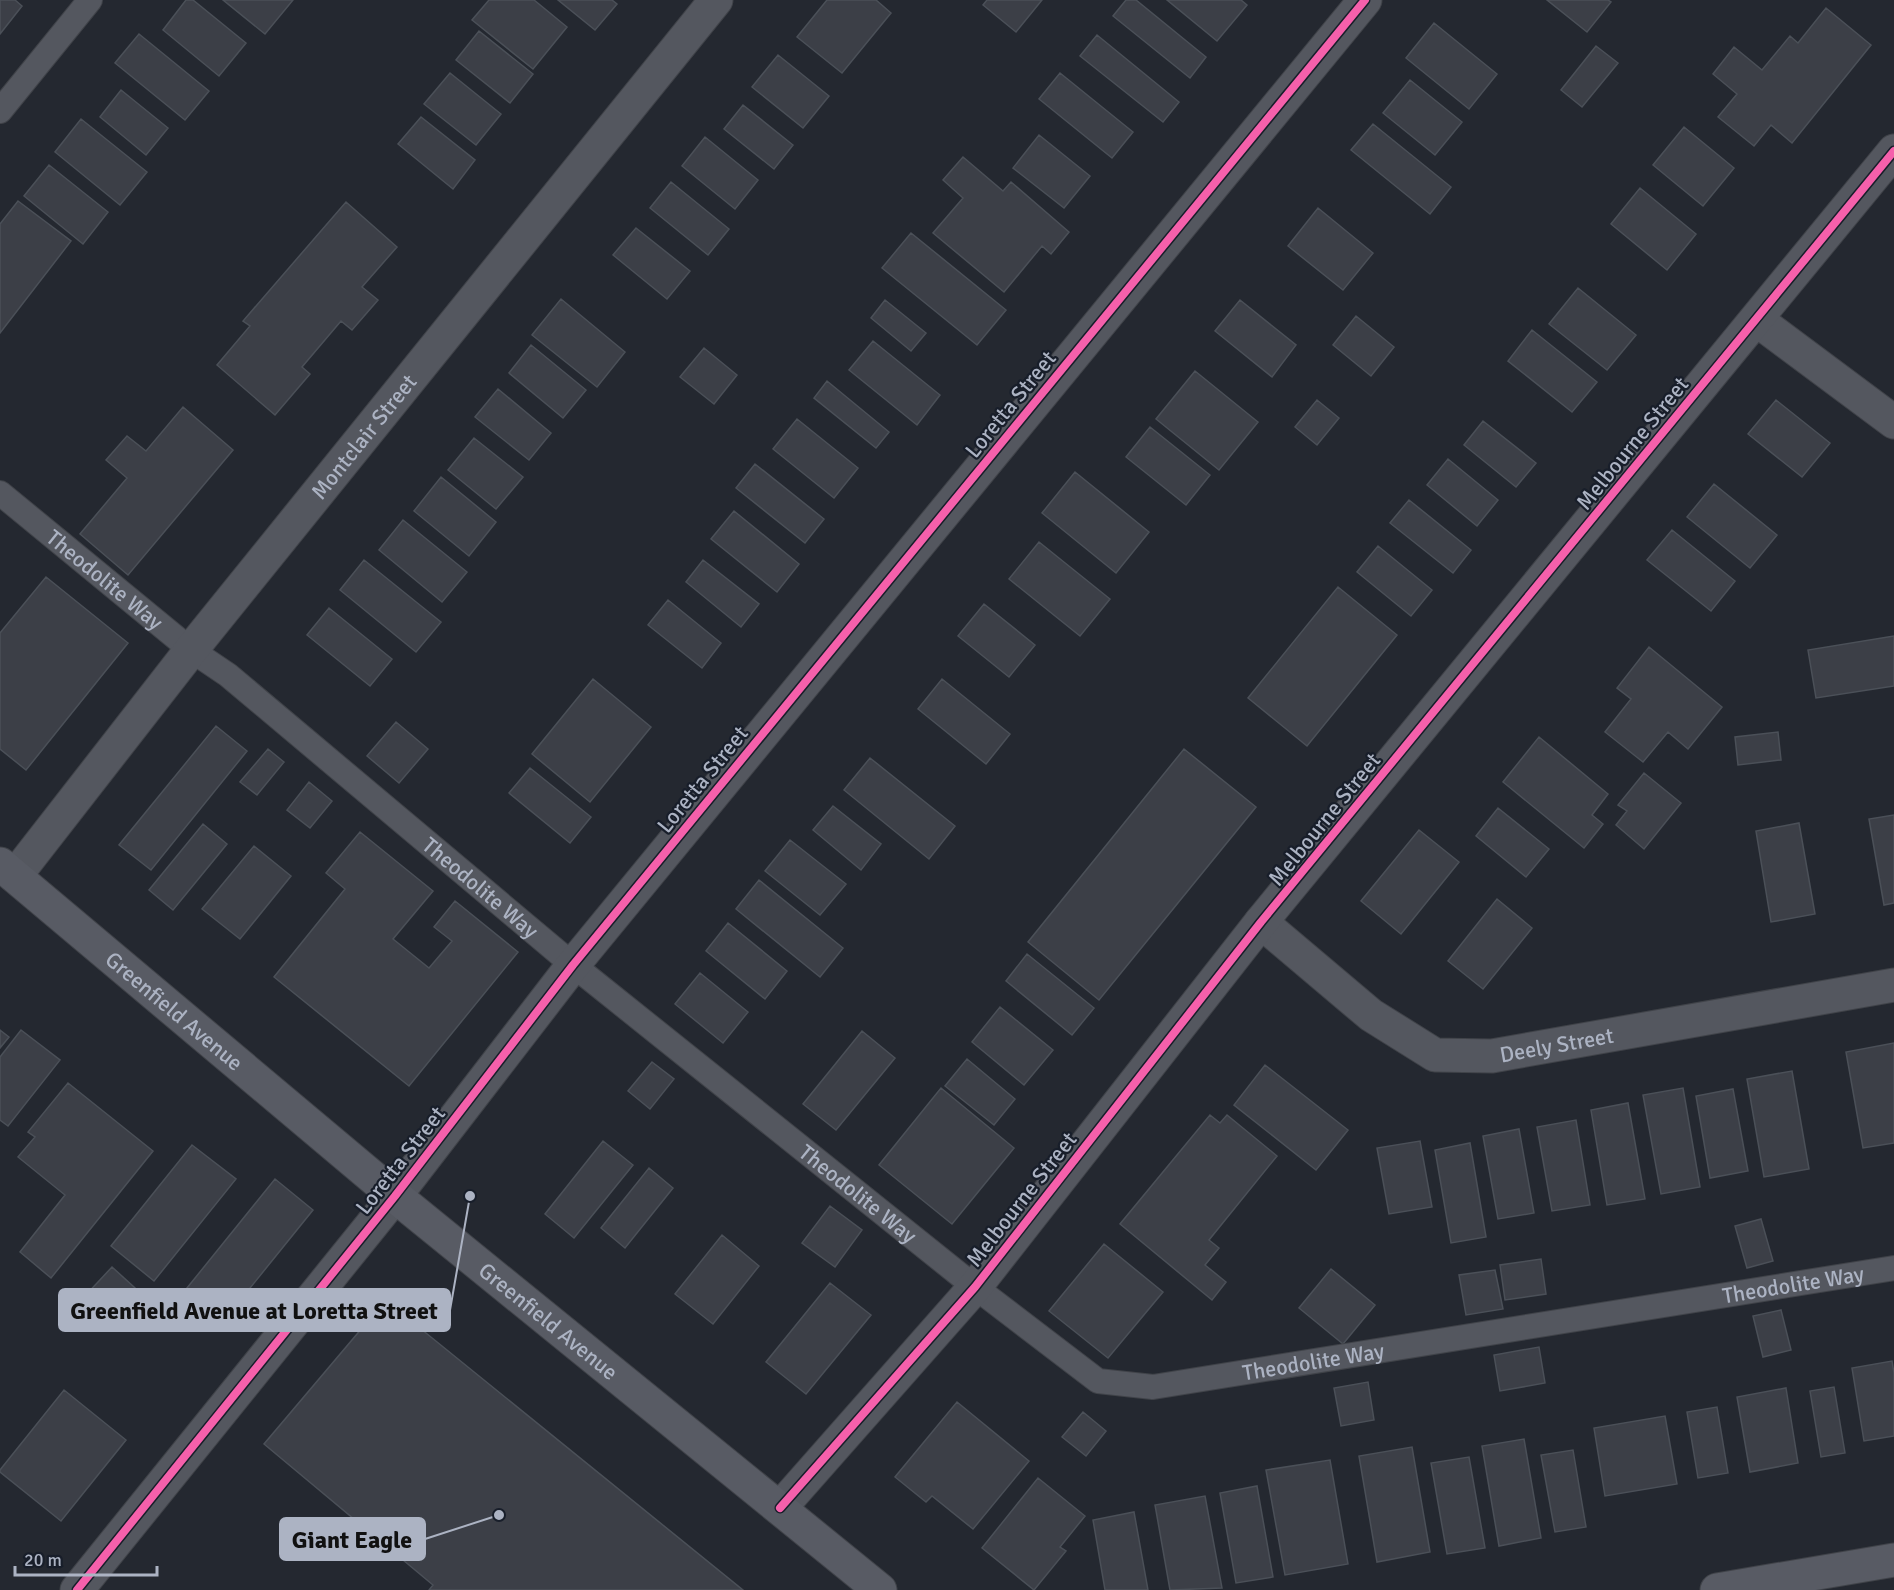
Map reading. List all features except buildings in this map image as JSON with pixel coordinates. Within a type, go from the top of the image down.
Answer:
[{"type":"main road","name":"Greenfield Avenue","points":[[8,870],[395,1196],[880,1590]]},
{"type":"main road","points":[[1717,1590],[1894,1560]]},
{"type":"street","name":"Montclair Street","points":[[8,870],[191,650],[716,0]]},
{"type":"street","name":"Loretta Street","points":[[77,1590],[395,1196],[573,965],[1365,0]]},
{"type":"street","name":"Melbourne Street","points":[[780,1508],[975,1287],[1262,922],[1894,151]]},
{"type":"street","points":[[1757,320],[1894,422]]},
{"type":"street","name":"Deely Street","points":[[1262,922],[1371,1015],[1435,1055],[1492,1056],[1894,985]]},
{"type":"lane","points":[[0,111],[90,0]]},
{"type":"lane","name":"Theodolite Way","points":[[0,493],[191,650],[228,675],[573,965],[975,1287],[1098,1381],[1153,1387],[1894,1268]]},
{"type":"cycle path","points":[[77,1590],[395,1196],[573,965],[1365,0]]},
{"type":"cycle path","points":[[780,1508],[975,1287],[1261,922],[1894,151]]},
{"type":"place","name":"Greenfield Avenue at Loretta Street","points":[[470,1196]]},
{"type":"place","name":"Giant Eagle","points":[[499,1515]]}]
